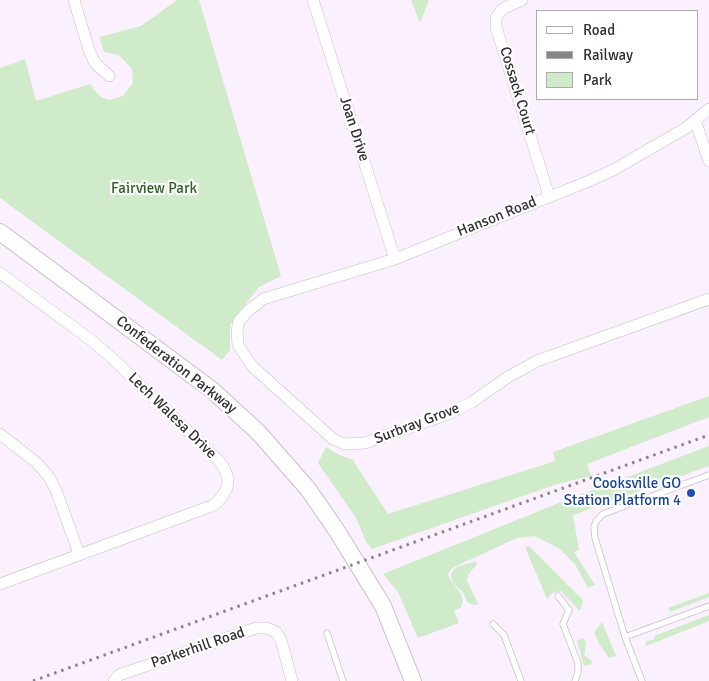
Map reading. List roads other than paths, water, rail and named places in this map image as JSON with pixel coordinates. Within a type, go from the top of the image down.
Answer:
[{"type":"street","points":[[74,0],[89,50],[95,63],[109,76]]},
{"type":"street","name":"Joan Drive","points":[[313,0],[395,258]]},
{"type":"street","name":"Cossack Court","points":[[522,0],[502,9],[496,18],[496,27],[549,196]]},
{"type":"street","name":"Hanson Road","points":[[270,296],[395,258],[589,181],[615,169],[695,120],[709,109]]},
{"type":"street","points":[[695,120],[709,161]]},
{"type":"street","name":"Confederation Parkway","points":[[0,232],[212,390],[258,432],[308,489],[337,531],[383,606],[413,681]]},
{"type":"street","name":"Lech Walesa Drive","points":[[0,273],[91,340],[112,358],[220,462],[228,479],[227,488],[214,505],[0,584]]},
{"type":"street","name":"Surbray Grove","points":[[270,296],[255,304],[240,321],[236,331],[238,345],[252,366],[333,439],[345,444],[365,443],[448,414],[472,402],[508,377],[537,361],[709,299]]},
{"type":"street","points":[[0,434],[37,463],[49,477],[56,490],[79,554]]},
{"type":"street","name":"Parkerhill Road","points":[[114,681],[119,675],[256,628],[267,628],[276,632],[281,640],[292,681]]},
{"type":"lane","points":[[642,681],[625,637],[595,538],[594,527],[602,514],[709,475]]},
{"type":"lane","points":[[558,596],[569,610],[563,624],[578,663],[578,673],[575,681]]},
{"type":"lane","points":[[625,637],[709,606]]},
{"type":"lane","points":[[493,624],[504,635],[521,681]]},
{"type":"lane","points":[[327,633],[343,681]]},
{"type":"railway","points":[[33,681],[709,435]]},
{"type":"place","name":"Cooksville GO Station Platform 4","points":[[691,493]]},
{"type":"park label","name":"Fairview Park","points":[[154,189]]}]
